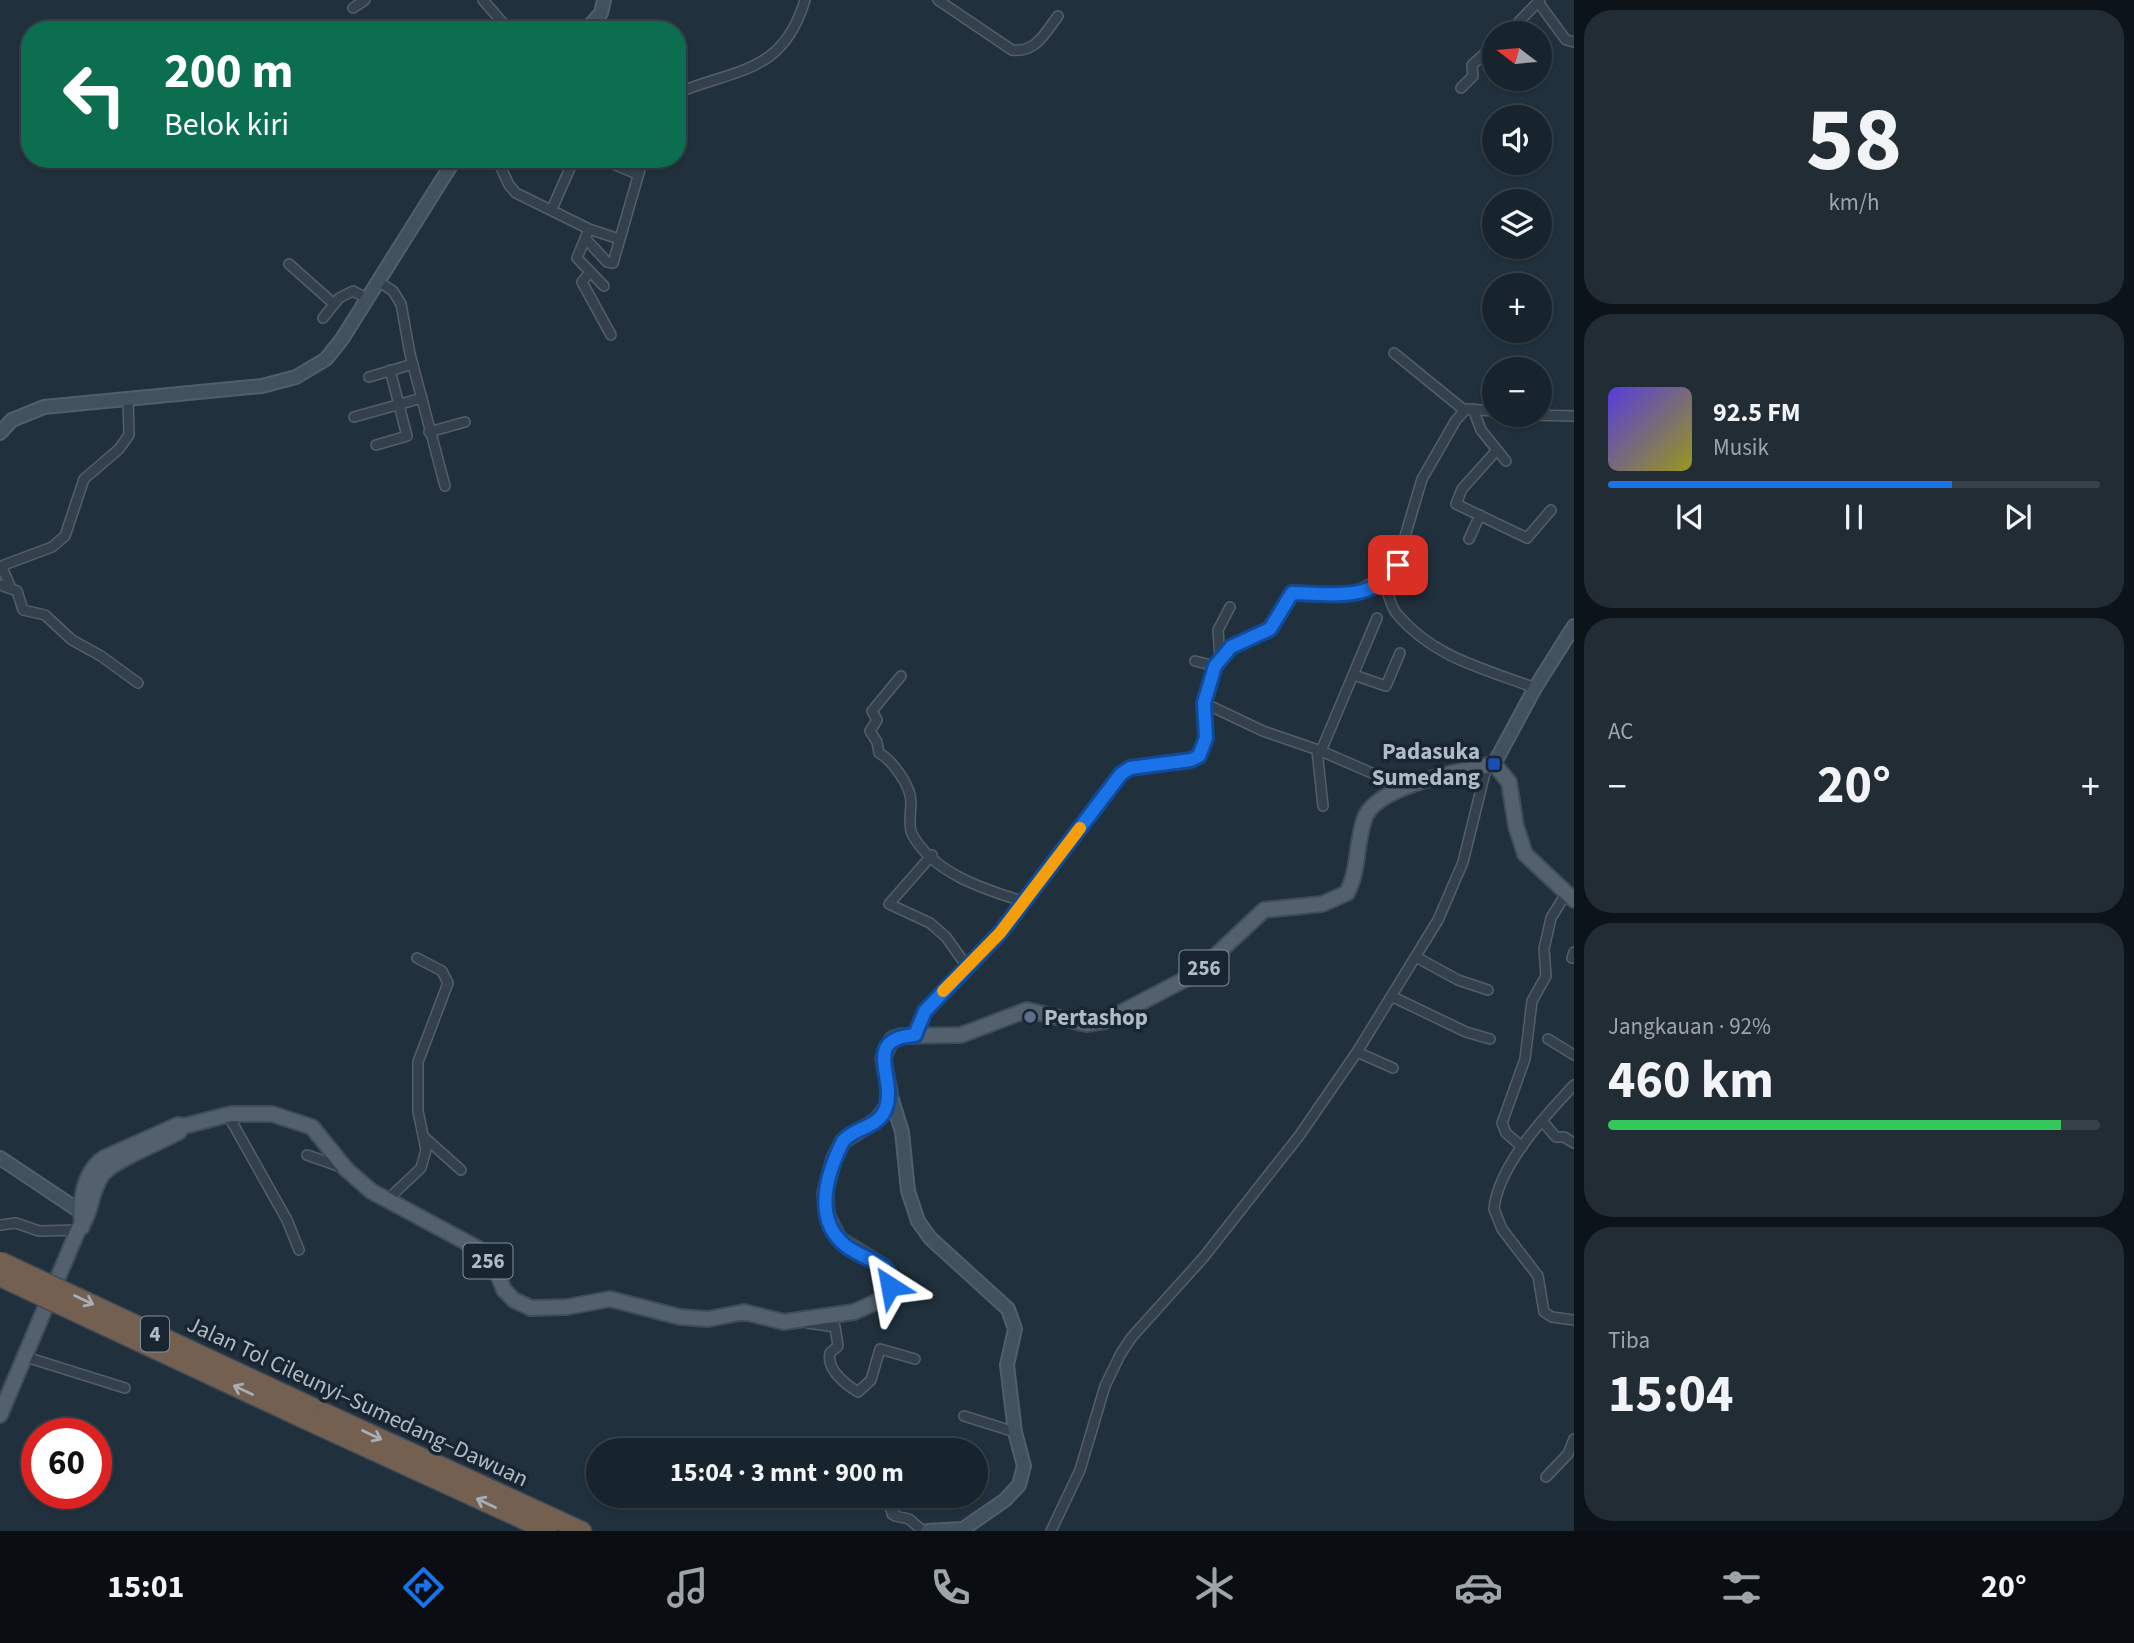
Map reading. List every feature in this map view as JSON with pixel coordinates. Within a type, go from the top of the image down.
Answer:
[{"type":"highway","name":"Jalan Tol Cileunyi–Sumedang–Dawuan","points":[[0,1261],[548,1531]]},
{"type":"highway","name":"Jalan Tol Cileunyi–Sumedang–Dawuan","points":[[0,1277],[582,1531]]},
{"type":"main road","points":[[594,21],[601,13],[604,0]]},
{"type":"main road","points":[[0,433],[12,421],[44,407],[243,388],[296,377],[326,359],[379,282],[449,168]]},
{"type":"main road","points":[[1571,896],[1525,854],[1516,825],[1509,782],[1491,764],[1574,626]]},
{"type":"main road","name":"256","points":[[890,1093],[883,1058],[887,1045],[897,1037],[961,1035],[1027,1010],[1096,1024],[1126,1012],[1196,973],[1264,910],[1322,904],[1347,893],[1355,873],[1364,818],[1376,804],[1399,790],[1451,773],[1491,764]]},
{"type":"main road","points":[[890,1093],[881,1116],[902,1132]]},
{"type":"main road","points":[[890,1093],[902,1132],[908,1191],[918,1221],[930,1238],[1011,1314],[1015,1329],[1007,1365],[1015,1432],[1024,1466],[1019,1485],[1005,1500],[966,1530],[925,1531]]},
{"type":"main road","name":"256","points":[[82,1222],[85,1183],[97,1163],[112,1161],[141,1147],[167,1128],[228,1115],[259,1112],[295,1119],[312,1126],[346,1169],[371,1191],[477,1248],[498,1275],[504,1290],[514,1300],[531,1308],[567,1307],[610,1299],[697,1319],[740,1311],[775,1322],[796,1320],[867,1308],[888,1292],[889,1273],[877,1262],[839,1239],[831,1226],[825,1205],[826,1184],[843,1141],[881,1116]]},
{"type":"main road","points":[[0,1157],[82,1222]]},
{"type":"main road","name":"256","points":[[0,1415],[102,1176],[112,1161]]},
{"type":"street","points":[[353,8],[365,0]]},
{"type":"street","points":[[483,0],[501,21]]},
{"type":"street","points":[[686,90],[767,60],[789,39],[805,0]]},
{"type":"street","points":[[938,0],[1012,50],[1024,51],[1035,46],[1058,16]]},
{"type":"street","points":[[1520,21],[1539,1],[1566,40],[1574,42]]},
{"type":"street","points":[[1461,89],[1473,76],[1472,65],[1482,56]]},
{"type":"street","points":[[501,168],[512,190],[552,209],[587,233],[611,264],[615,260],[639,168]]},
{"type":"street","points":[[552,209],[570,168]]},
{"type":"street","points":[[623,168],[637,174]]},
{"type":"street","points":[[587,233],[619,239]]},
{"type":"street","points":[[587,233],[576,257],[604,286]]},
{"type":"street","points":[[289,264],[334,304]]},
{"type":"street","points":[[590,272],[581,281],[611,335]]},
{"type":"street","points":[[379,282],[393,291],[401,304],[412,364],[444,486]]},
{"type":"street","points":[[323,318],[334,304],[354,291],[368,299]]},
{"type":"street","points":[[1394,353],[1469,409],[1481,430],[1506,461]]},
{"type":"street","points":[[369,377],[412,364]]},
{"type":"street","points":[[376,445],[407,436],[390,370]]},
{"type":"street","points":[[11,588],[3,569],[4,565],[52,547],[61,540],[70,526],[84,480],[125,441],[131,429],[128,398]]},
{"type":"street","points":[[354,417],[422,398]]},
{"type":"street","points":[[1469,409],[1482,410]]},
{"type":"street","points":[[1217,662],[1231,647],[1267,632],[1292,593],[1346,596],[1381,580],[1398,565],[1423,479],[1469,409]]},
{"type":"street","points":[[1552,415],[1574,416]]},
{"type":"street","points":[[429,432],[465,422]]},
{"type":"street","points":[[1496,450],[1456,499],[1456,504],[1527,538],[1551,510]]},
{"type":"street","points":[[1469,539],[1480,515]]},
{"type":"street","points":[[1381,580],[1391,596],[1396,613],[1431,648],[1535,688]]},
{"type":"street","points":[[0,585],[18,592],[24,611],[45,615],[72,640],[138,683]]},
{"type":"street","points":[[915,1035],[925,1011],[1000,933],[1121,774],[1130,768],[1191,760],[1199,756],[1206,738],[1204,703],[1217,662],[1217,630],[1230,607]]},
{"type":"street","points":[[1323,806],[1319,750],[1377,618]]},
{"type":"street","points":[[1354,675],[1386,686],[1400,653]]},
{"type":"street","points":[[1195,660],[1217,662]]},
{"type":"street","points":[[901,676],[872,710],[877,720],[870,731],[877,741],[879,753],[888,758],[909,791],[911,831],[929,853],[971,885],[1022,901]]},
{"type":"street","points":[[1204,703],[1263,731],[1319,750],[1374,774],[1399,790]]},
{"type":"street","points":[[1051,1531],[1080,1470],[1104,1386],[1120,1355],[1131,1338],[1227,1229],[1299,1136],[1393,997],[1438,920],[1463,862],[1491,764]]},
{"type":"street","points":[[929,853],[889,904],[930,923],[946,937],[968,968]]},
{"type":"street","points":[[1522,1147],[1502,1125],[1525,1059],[1532,1000],[1546,976],[1544,949],[1551,918],[1571,896]]},
{"type":"street","points":[[1416,957],[1458,980],[1488,990]]},
{"type":"street","points":[[387,1200],[421,1168],[425,1155],[418,1111],[418,1062],[448,979],[442,971],[416,958]]},
{"type":"street","points":[[1393,997],[1466,1032],[1490,1039]]},
{"type":"street","points":[[1548,1039],[1574,1055]]},
{"type":"street","points":[[1357,1052],[1393,1068]]},
{"type":"street","points":[[1574,1085],[1522,1147],[1500,1190],[1495,1213],[1502,1229],[1538,1276],[1544,1312],[1552,1317],[1574,1320]]},
{"type":"street","points":[[228,1115],[287,1220],[299,1250]]},
{"type":"street","points":[[1542,1121],[1556,1137],[1564,1137],[1574,1143]]},
{"type":"street","points":[[424,1136],[461,1170]]},
{"type":"street","points":[[307,1155],[327,1165],[346,1169]]},
{"type":"street","points":[[0,1225],[16,1223],[39,1231],[82,1222]]},
{"type":"street","points":[[796,1320],[835,1327],[838,1346],[830,1353],[829,1360],[842,1380],[858,1392],[870,1380],[880,1349],[915,1359]]},
{"type":"street","points":[[26,1357],[125,1388]]},
{"type":"street","points":[[964,1416],[1015,1432]]},
{"type":"street","points":[[1546,1478],[1567,1454],[1574,1439]]},
{"type":"street","points":[[889,1508],[892,1514],[910,1520],[925,1531]]},
{"type":"street","points":[[892,1514],[895,1508]]},
{"type":"slow traffic","points":[[943,991],[1000,933],[1080,828]]},
{"type":"place","name":"Padasuka Sumedang","points":[[1494,764]]},
{"type":"place","name":"Pertashop","points":[[1030,1017]]},
{"type":"route","points":[[890,1286],[889,1273],[884,1267],[847,1247],[839,1239],[831,1226],[825,1205],[826,1184],[843,1141],[853,1132],[872,1124],[887,1106],[890,1093],[883,1058],[887,1045],[897,1037],[915,1035],[920,1020],[932,1002],[1000,933],[1099,804],[1114,780],[1130,768],[1191,760],[1199,756],[1206,738],[1204,703],[1207,685],[1215,666],[1226,651],[1265,634],[1292,593],[1350,596],[1390,575],[1398,565]]}]
